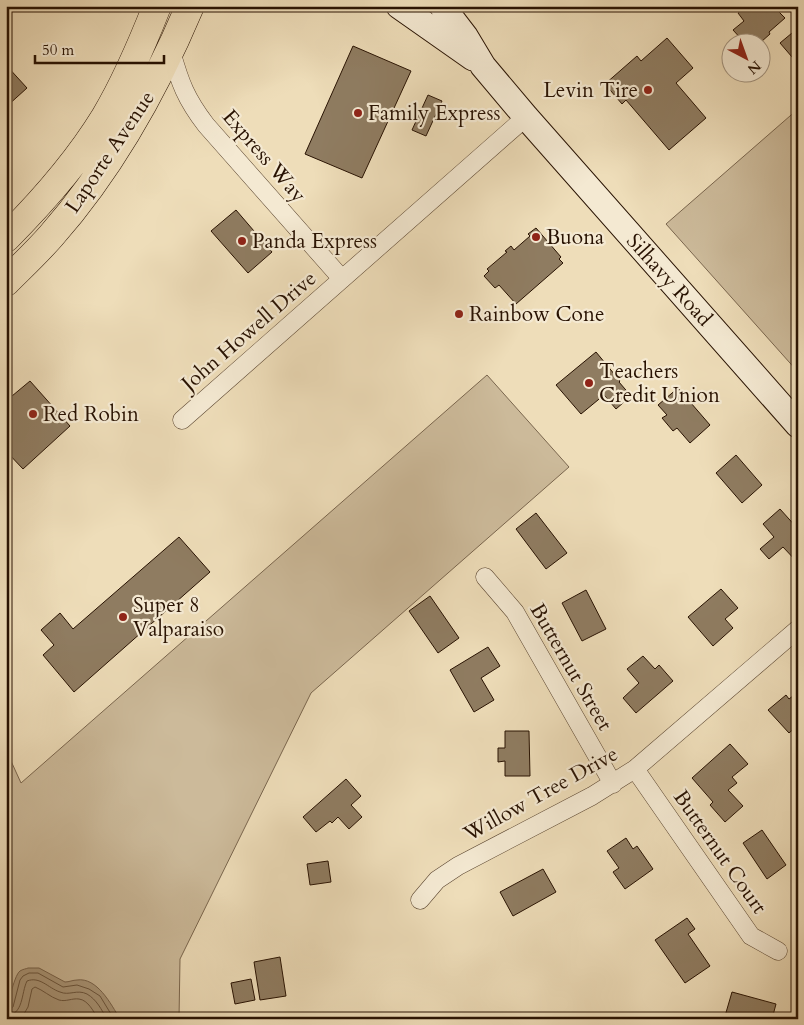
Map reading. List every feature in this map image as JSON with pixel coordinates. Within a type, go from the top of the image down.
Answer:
[{"type":"main road","name":"Laporte Avenue","points":[[6,238],[34,210],[61,178],[97,129],[134,63],[157,6]]},
{"type":"main road","name":"Laporte Avenue","points":[[6,282],[50,237],[90,186],[144,104],[171,51],[190,6]]},
{"type":"street","name":"Silhavy Road","points":[[399,6],[483,66]]},
{"type":"street","name":"Silhavy Road","points":[[442,6],[465,36],[483,66],[526,118],[798,425]]},
{"type":"street","name":"Express Way","points":[[171,51],[181,86],[192,106],[206,125],[342,279]]},
{"type":"street","name":"John Howell Drive","points":[[182,420],[526,118]]},
{"type":"street","name":"Butternut Street","points":[[484,577],[515,612],[613,784]]},
{"type":"street","name":"Willow Tree Drive","points":[[420,900],[437,880],[458,866],[613,784],[635,769],[798,629]]},
{"type":"street","name":"Butternut Court","points":[[635,769],[751,936],[778,951]]},
{"type":"shaded area","points":[[798,109],[798,372],[666,224]]},
{"type":"shaded area","points":[[487,375],[569,467],[311,693],[180,959],[179,1019],[6,1019],[6,750],[21,783]]},
{"type":"water","points":[[28,968],[39,968],[65,982],[84,980],[91,983],[103,993],[120,1019],[6,1019],[15,979],[20,971]]},
{"type":"building","points":[[746,6],[752,6],[755,10],[760,6],[782,6],[777,10],[785,18],[769,32],[735,32],[733,30],[744,21],[738,13]]},
{"type":"building","points":[[798,28],[798,64],[780,43]]},
{"type":"building","points":[[667,38],[693,68],[676,83],[706,118],[669,150],[626,100],[622,104],[605,84],[637,56],[641,61]]},
{"type":"building","name":"Family Express","points":[[353,46],[411,71],[362,178],[305,154]]},
{"type":"building","points":[[6,65],[27,88],[6,107]]},
{"type":"building","points":[[428,95],[442,101],[426,136],[412,130]]},
{"type":"building","name":"Panda Express","points":[[236,210],[272,252],[248,273],[211,231]]},
{"type":"building","points":[[536,228],[561,257],[559,259],[563,263],[516,304],[499,285],[495,288],[484,276],[489,271],[487,269],[507,252],[505,251],[511,246],[514,250]]},
{"type":"building","name":"Teachers Credit Union","points":[[596,352],[631,396],[616,409],[604,395],[581,414],[556,385]]},
{"type":"building","name":"Red Robin","points":[[30,381],[70,426],[23,469],[6,451],[6,401]]},
{"type":"building","points":[[678,388],[710,425],[690,443],[677,428],[673,431],[662,418],[667,415],[658,405]]},
{"type":"building","points":[[736,455],[762,485],[742,503],[716,473]]},
{"type":"building","points":[[780,509],[798,529],[798,563],[783,547],[769,559],[760,549],[774,537],[763,524]]},
{"type":"building","points":[[536,513],[567,553],[546,569],[516,529]]},
{"type":"building","name":"Super 8 Valparaiso","points":[[179,537],[210,572],[74,692],[43,655],[54,645],[41,630],[60,613],[73,629]]},
{"type":"building","points":[[721,589],[738,608],[725,619],[733,628],[713,646],[688,617]]},
{"type":"building","points":[[586,590],[606,629],[582,641],[562,603]]},
{"type":"building","points":[[430,596],[459,638],[438,653],[409,611]]},
{"type":"building","points":[[488,647],[500,666],[481,678],[494,700],[474,712],[450,670]]},
{"type":"building","points":[[643,656],[655,669],[659,665],[673,681],[636,713],[623,698],[639,683],[627,669]]},
{"type":"building","points":[[798,692],[798,725],[789,733],[768,710],[786,695],[789,699]]},
{"type":"building","points":[[505,731],[529,731],[530,776],[505,776],[505,761],[498,762],[498,748],[505,748]]},
{"type":"building","points":[[730,744],[748,764],[732,777],[737,783],[728,790],[743,806],[725,822],[710,805],[713,802],[692,778]]},
{"type":"building","points":[[346,779],[361,796],[351,805],[362,817],[349,829],[338,817],[332,823],[330,821],[316,832],[303,817]]},
{"type":"building","points":[[762,830],[786,865],[767,879],[743,843]]},
{"type":"building","points":[[626,838],[633,849],[637,846],[653,869],[625,889],[613,872],[619,868],[607,851]]},
{"type":"building","points":[[328,861],[331,882],[310,885],[307,864]]},
{"type":"building","points":[[543,869],[556,892],[513,916],[500,892]]},
{"type":"building","points":[[687,918],[695,929],[688,934],[710,966],[685,983],[655,940]]},
{"type":"building","points":[[280,957],[286,996],[260,1000],[254,962]]},
{"type":"building","points":[[251,979],[255,1000],[235,1004],[231,983]]},
{"type":"building","points":[[732,992],[776,1004],[772,1019],[736,1019],[725,1016]]},
{"type":"place","name":"Levin Tire","points":[[648,90]]},
{"type":"place","name":"Family Express","points":[[358,113]]},
{"type":"place","name":"Buona","points":[[536,237]]},
{"type":"place","name":"Panda Express","points":[[242,241]]},
{"type":"place","name":"Rainbow Cone","points":[[459,314]]},
{"type":"place","name":"Teachers Credit Union","points":[[589,383]]},
{"type":"place","name":"Red Robin","points":[[33,414]]},
{"type":"place","name":"Super 8 Valparaiso","points":[[123,617]]}]
